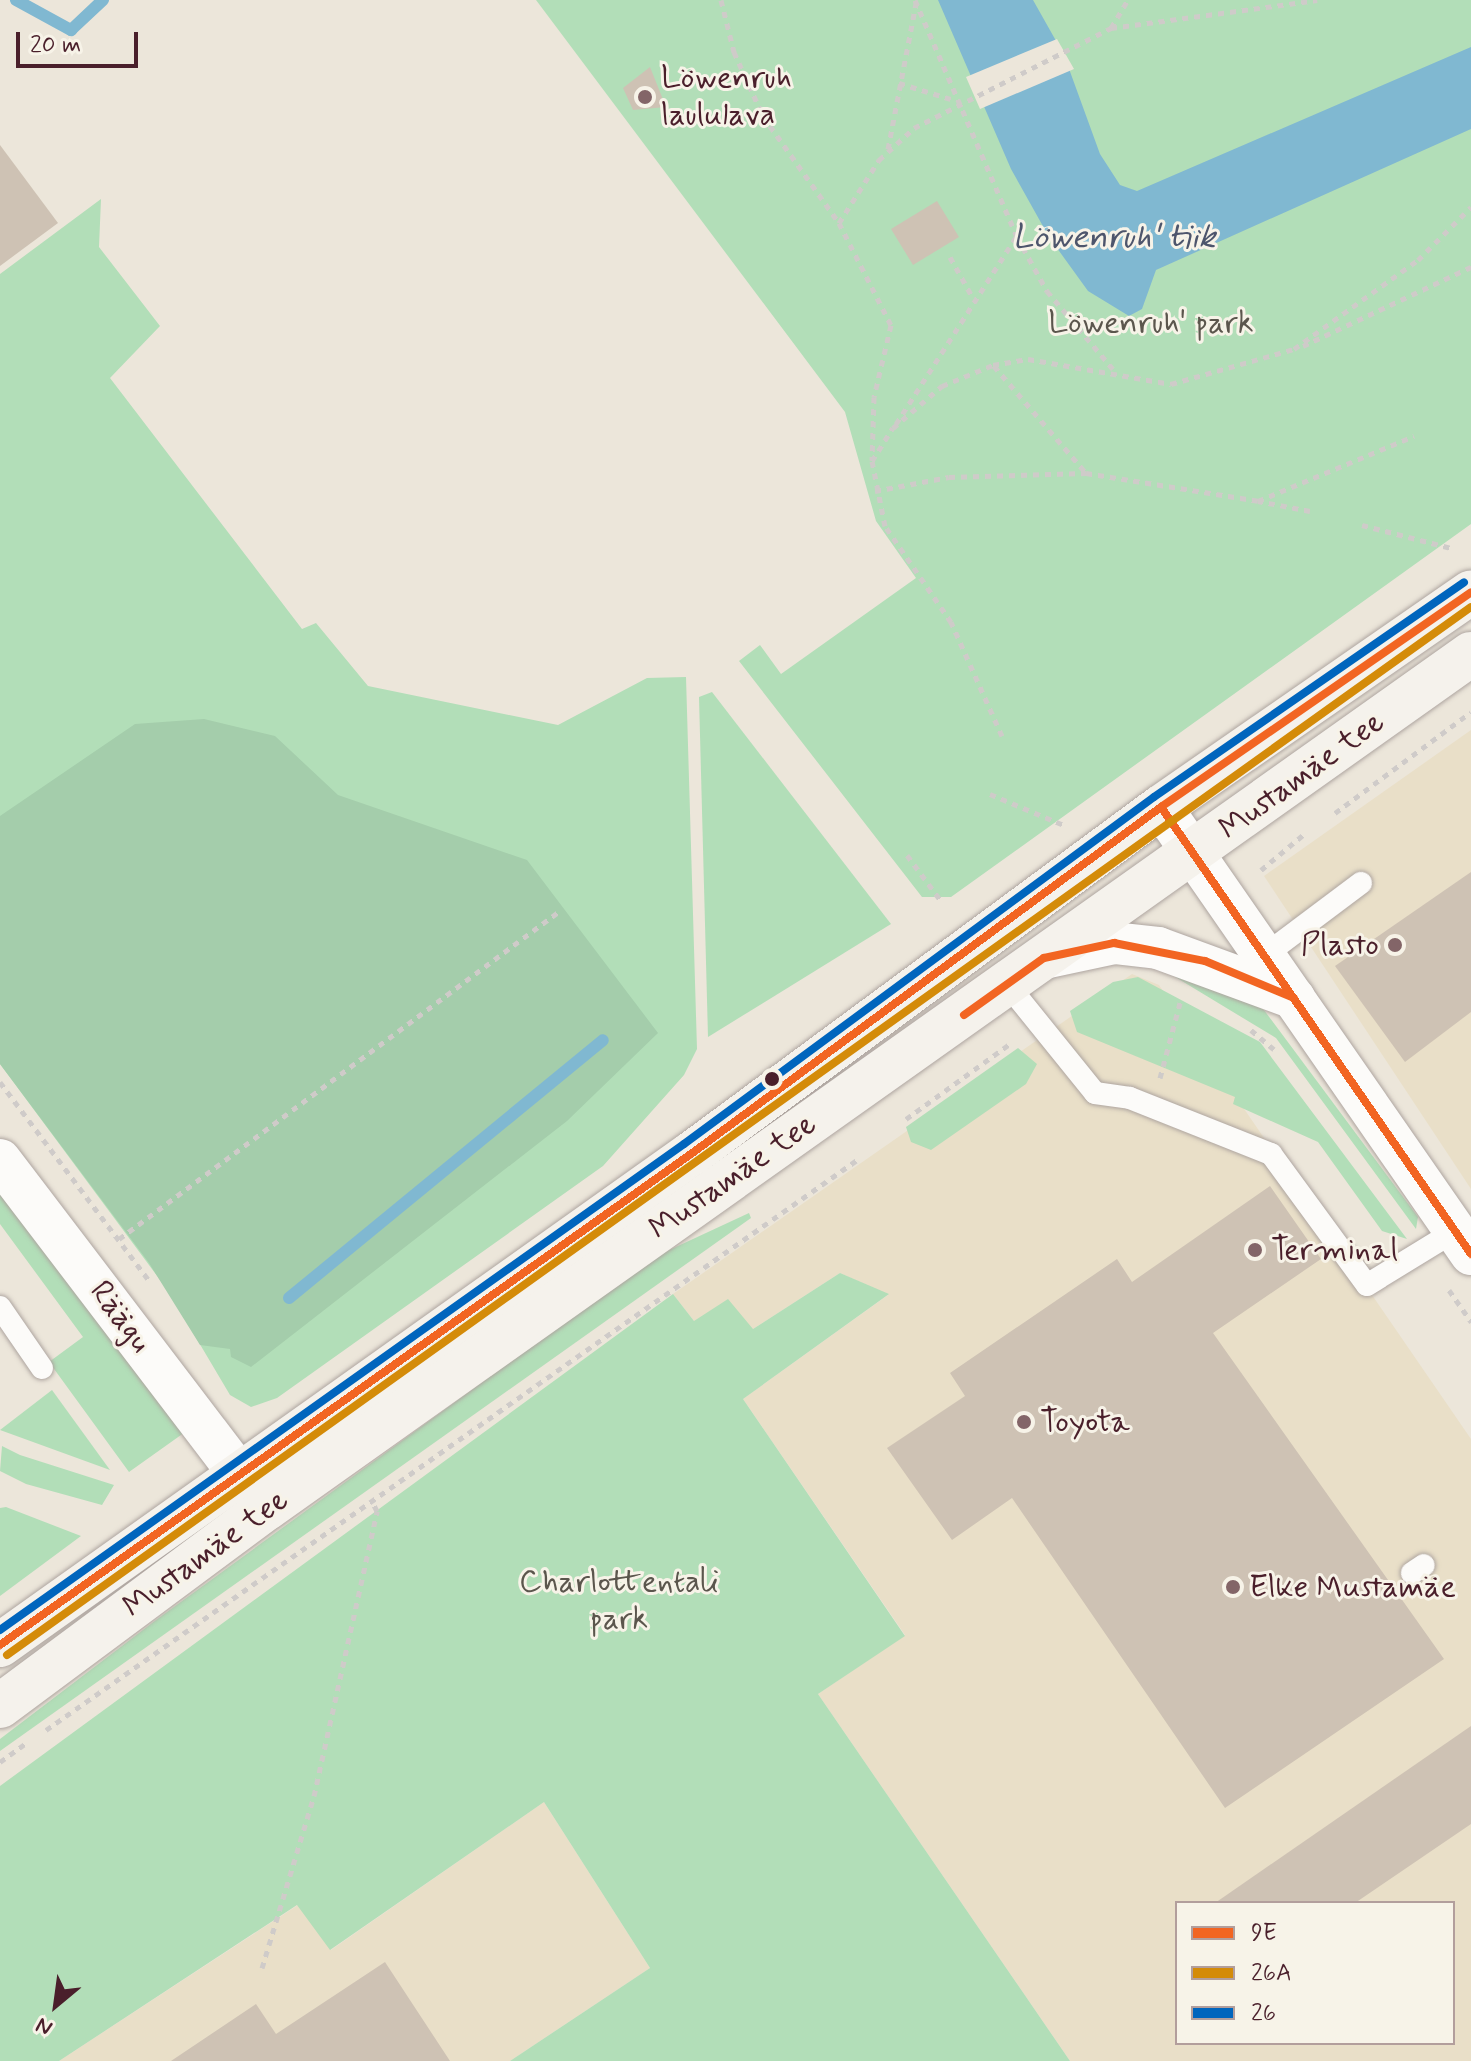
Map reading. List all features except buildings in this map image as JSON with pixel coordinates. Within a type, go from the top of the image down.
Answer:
[{"type":"main road","name":"Mustamäe tee","points":[[0,1645],[691,1154],[1161,807],[1471,592]]},
{"type":"main road","name":"Mustamäe tee","points":[[0,1706],[1471,654]]},
{"type":"street","points":[[1161,807],[1294,998],[1450,1246]]},
{"type":"street","points":[[1044,958],[1114,943],[1158,948],[1294,998]]},
{"type":"street","name":"Räägu","points":[[0,1160],[239,1474]]},
{"type":"lane","points":[[1265,955],[1361,883]]},
{"type":"lane","points":[[1007,984],[1095,1093],[1149,1105],[1271,1154],[1367,1285],[1450,1246]]},
{"type":"lane","points":[[0,1307],[42,1368]]},
{"type":"path","points":[[721,0],[734,52],[763,116],[839,223],[891,325],[874,397],[872,461],[875,491],[885,526],[951,622],[1002,736]]},
{"type":"path","points":[[1111,28],[1128,0]]},
{"type":"path","points":[[839,223],[888,150],[957,103],[1111,28],[1317,0]]},
{"type":"path","points":[[888,150],[916,1]]},
{"type":"path","points":[[916,1],[957,103],[1017,237],[1047,291],[1114,370]]},
{"type":"path","points":[[899,83],[957,103]]},
{"type":"path","points":[[1294,349],[1418,260],[1471,207]]},
{"type":"path","points":[[872,461],[973,299],[1017,237]]},
{"type":"path","points":[[950,257],[973,299]]},
{"type":"path","points":[[893,428],[942,386],[993,365],[1028,359],[1114,370],[1171,384],[1294,349],[1471,267]]},
{"type":"path","points":[[993,365],[1086,473]]},
{"type":"path","points":[[1258,501],[1414,436]]},
{"type":"path","points":[[875,491],[949,477],[1086,473],[1310,511]]},
{"type":"path","points":[[1362,525],[1451,548]]},
{"type":"path","points":[[1335,813],[1471,712]]},
{"type":"path","points":[[990,794],[1066,826]]},
{"type":"path","points":[[1261,870],[1303,835]]},
{"type":"path","points":[[907,855],[941,901]]},
{"type":"path","points":[[119,1239],[561,910]]},
{"type":"path","points":[[1149,1105],[1175,1039],[1182,990],[1192,997]]},
{"type":"path","points":[[1245,1026],[1280,1054]]},
{"type":"path","points":[[906,1119],[1011,1043]]},
{"type":"path","points":[[0,1762],[857,1160]]},
{"type":"path","points":[[1450,1246],[1471,1322]]},
{"type":"path","points":[[262,1968],[314,1796],[377,1511],[371,1499]]},
{"type":"shaded area","points":[[1471,730],[1471,1189],[1264,876]]},
{"type":"shaded area","points":[[1132,974],[1159,985],[1471,1439],[1471,2061],[1070,2061],[818,1694],[905,1635],[743,1399],[888,1295],[840,1273],[753,1329],[694,1321],[673,1294]]},
{"type":"shaded area","points":[[544,1802],[650,1968],[510,2061],[59,2061],[298,1905],[331,1950]]},
{"type":"green space","name":"Löwenruh' park","points":[[536,0],[1471,0],[1471,524],[951,897],[922,897],[739,661],[760,645],[781,674],[916,578],[876,521],[845,412]]},
{"type":"green space","points":[[101,199],[99,247],[160,326],[110,378],[302,629],[316,623],[368,686],[558,725],[647,678],[686,677],[697,1049],[684,1075],[603,1166],[277,1398],[251,1407],[230,1395],[169,1292],[0,1064],[0,274]]},
{"type":"green space","points":[[712,692],[891,924],[708,1037],[699,697]]},
{"type":"green space","points":[[204,719],[275,736],[338,795],[527,860],[658,1033],[567,1121],[251,1367],[231,1357],[230,1349],[200,1345],[149,1263],[0,1064],[0,816],[135,724]]},
{"type":"green space","points":[[1172,975],[1235,992],[1264,1010],[1418,1217],[1416,1229],[1276,1038]]},
{"type":"green space","points":[[1138,977],[1260,1042],[1407,1239],[1382,1231],[1318,1142],[1233,1104],[1235,1097],[1077,1032],[1070,1011],[1113,982]]},
{"type":"green space","points":[[1018,1048],[1037,1064],[1026,1084],[931,1150],[911,1142],[906,1127]]},
{"type":"green space","points":[[0,1185],[188,1430],[129,1472],[49,1362],[83,1337],[0,1224]]},
{"type":"green space","points":[[749,1213],[751,1218],[0,1751],[0,1739],[156,1620],[517,1357],[665,1252]]},
{"type":"green space","name":"Charlottentali park","points":[[840,1273],[889,1294],[743,1399],[905,1636],[818,1694],[1070,2061],[510,2061],[650,1968],[544,1802],[330,1950],[297,1905],[59,2061],[0,2061],[0,1786],[673,1294],[694,1321],[728,1299],[753,1329]]},
{"type":"green space","points":[[52,1390],[110,1470],[0,1430]]},
{"type":"green space","points":[[2,1446],[20,1455],[114,1485],[102,1505],[26,1484],[0,1471]]},
{"type":"green space","points":[[6,1507],[81,1536],[0,1596],[0,1508]]},
{"type":"water","name":"Löwenruh' tiik","points":[[938,0],[1033,0],[1064,55],[1100,154],[1120,185],[1137,191],[1471,47],[1471,129],[1156,270],[1142,309],[1129,316],[1088,291],[1049,237],[1011,169]]},
{"type":"pier","points":[[1057,39],[1074,69],[980,109],[966,77]]},
{"type":"waterway","points":[[16,0],[71,30],[103,0]]},
{"type":"waterway","points":[[289,1298],[603,1040]]},
{"type":"transit line","name":"26","points":[[0,1630],[684,1144],[1154,797],[1464,582]]},
{"type":"transit line","name":"9E","points":[[0,1645],[691,1154],[1161,807],[1471,592]]},
{"type":"transit line","name":"26A","points":[[7,1655],[1471,607]]},
{"type":"transit line","name":"9E","points":[[1161,807],[1471,1254]]},
{"type":"transit line","name":"9E","points":[[964,1015],[1044,958],[1114,943],[1205,961],[1294,998]]},
{"type":"place","name":"Löwenruh laululava","points":[[645,97]]},
{"type":"place","name":"Plasto","points":[[1395,945]]},
{"type":"place","name":"Terminal","points":[[1255,1250]]},
{"type":"place","name":"Toyota","points":[[1024,1422]]},
{"type":"place","name":"Elke Mustamäe","points":[[1233,1587]]}]
